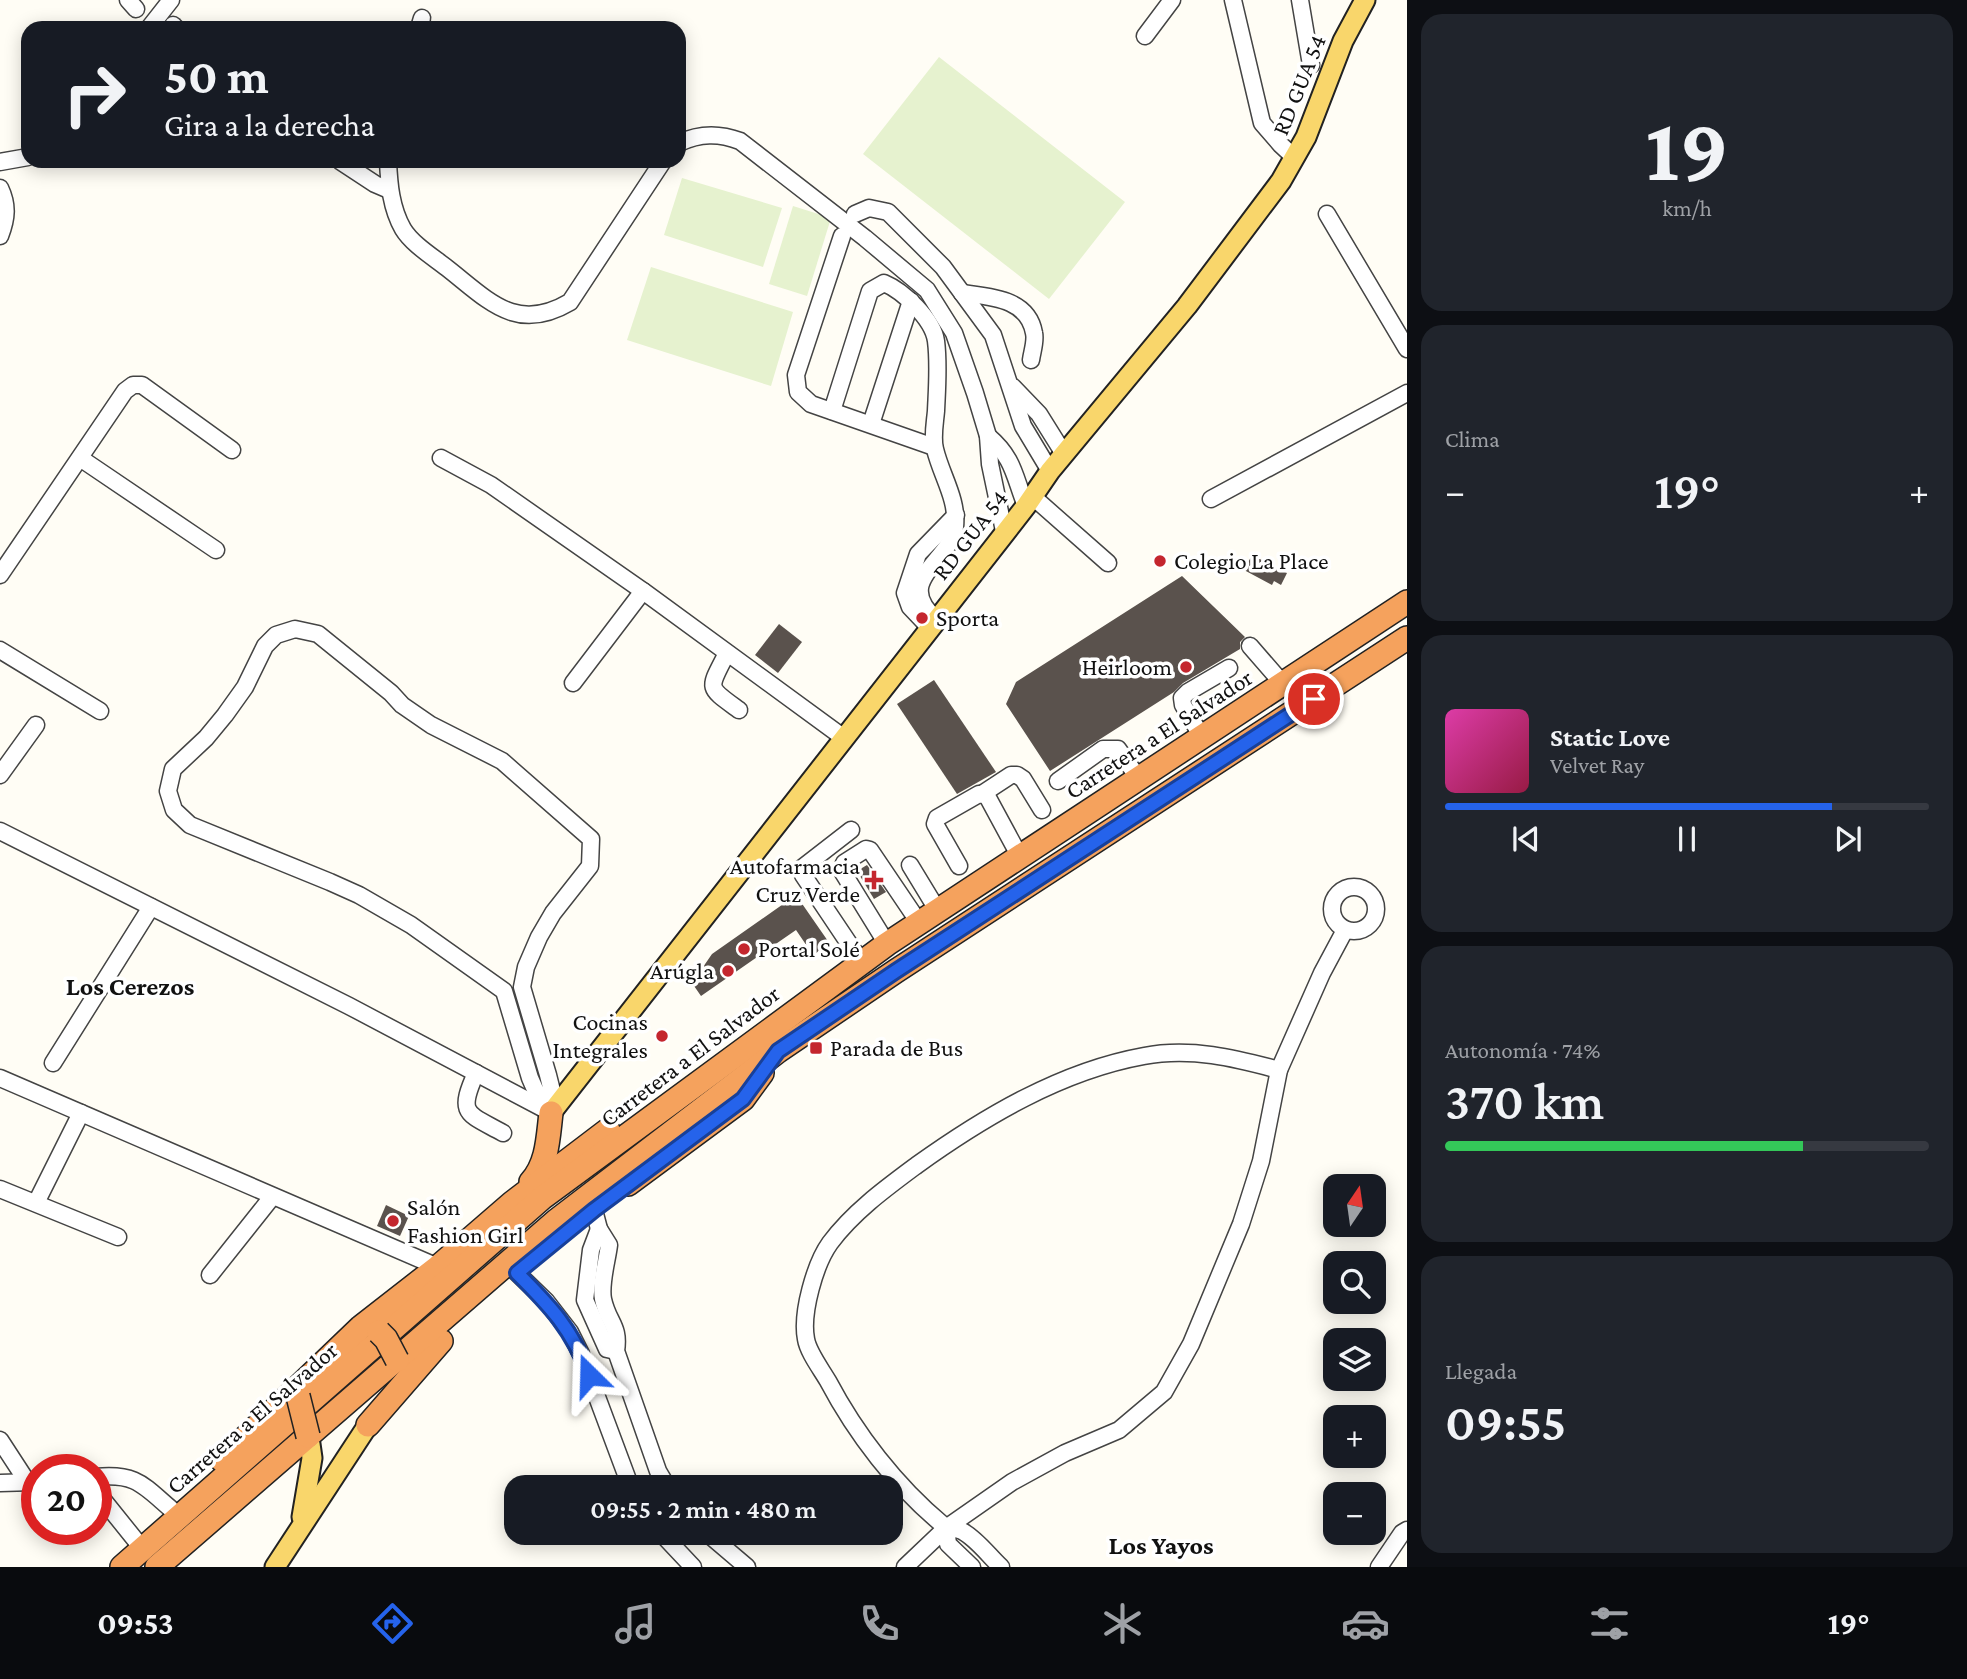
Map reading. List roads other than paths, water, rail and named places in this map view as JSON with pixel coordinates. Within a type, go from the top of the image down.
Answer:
[{"type":"highway","name":"Carretera a El Salvador","points":[[122,1567],[542,1198],[887,944],[1407,602]]},
{"type":"highway","name":"Carretera a El Salvador","points":[[157,1567],[556,1221],[778,1051],[896,971],[1407,638]]},
{"type":"highway","points":[[111,1567],[298,1391],[512,1203],[691,1070],[789,1004],[824,989]]},
{"type":"highway","points":[[368,1425],[441,1341],[517,1273],[597,1219],[743,1099],[778,1051]]},
{"type":"highway","points":[[551,1113],[555,1143],[559,1150],[581,1150]]},
{"type":"highway","points":[[512,1203],[538,1175],[546,1154],[551,1113]]},
{"type":"highway","points":[[368,1425],[395,1369],[386,1339],[370,1329]]},
{"type":"highway","points":[[164,1567],[395,1369],[441,1341]]},
{"type":"highway","points":[[298,1391],[309,1440]]},
{"type":"main road","name":"RD GUA 54","points":[[551,1113],[1050,471],[1187,306],[1281,181],[1295,158],[1343,41],[1365,0]]},
{"type":"main road","points":[[275,1567],[368,1425]]},
{"type":"main road","points":[[300,1525],[312,1458],[309,1440]]},
{"type":"street","points":[[155,21],[172,0]]},
{"type":"street","points":[[1145,36],[1172,0]]},
{"type":"street","points":[[1233,0],[1262,122],[1295,158]]},
{"type":"street","points":[[1300,0],[1311,65]]},
{"type":"street","points":[[686,140],[716,134],[740,141],[927,290],[954,333],[988,436],[1004,531]]},
{"type":"street","points":[[0,162],[21,158]]},
{"type":"street","points":[[351,168],[389,190]]},
{"type":"street","points":[[388,168],[389,190],[403,230],[427,253],[498,308],[520,315],[542,314],[557,310],[570,302],[658,168]]},
{"type":"street","points":[[0,188],[6,201],[6,214],[0,236]]},
{"type":"street","points":[[855,214],[869,208],[888,212],[943,267],[993,335],[1023,426],[1050,471]]},
{"type":"street","points":[[1327,214],[1407,349]]},
{"type":"street","points":[[842,236],[795,380],[798,392],[806,401],[934,447]]},
{"type":"street","points":[[832,411],[870,291],[884,283],[897,288],[911,301],[936,338],[934,447],[956,515],[951,542],[928,567],[921,584],[922,600],[930,613],[932,623]]},
{"type":"street","points":[[962,293],[997,298],[1015,305],[1030,320],[1035,334],[1031,360]]},
{"type":"street","points":[[871,425],[911,301]]},
{"type":"street","points":[[1009,383],[1039,414],[1064,454]]},
{"type":"street","points":[[0,575],[125,391],[133,385],[142,385],[232,450]]},
{"type":"street","points":[[1211,499],[1407,393]]},
{"type":"street","points":[[988,436],[1003,449],[1029,501],[1108,563]]},
{"type":"street","points":[[80,458],[216,550]]},
{"type":"street","points":[[442,458],[491,485],[643,591],[844,738]]},
{"type":"street","points":[[573,683],[643,591]]},
{"type":"street","points":[[295,629],[318,635],[391,693],[402,705],[431,725],[502,761],[592,839],[590,866],[545,926],[530,955],[522,988],[552,1091],[551,1113],[537,1094],[530,1078],[504,991],[411,925],[369,901],[330,882],[190,825],[174,810],[168,791],[173,769],[206,738],[225,715],[245,687],[265,646],[276,635],[295,629]]},
{"type":"street","points":[[1250,646],[1283,684]]},
{"type":"street","points":[[0,650],[100,710]]},
{"type":"street","points":[[727,653],[714,678],[713,687],[715,693],[739,710]]},
{"type":"street","points":[[1202,737],[1183,705],[1182,698],[1229,668]]},
{"type":"street","points":[[0,775],[36,725]]},
{"type":"street","points":[[1058,781],[1103,749],[1110,748],[1118,749],[1139,779]]},
{"type":"street","points":[[959,866],[937,829],[937,818],[1011,775],[1023,779],[1042,810]]},
{"type":"street","points":[[982,794],[987,796],[1020,857]]},
{"type":"street","points":[[851,830],[802,867],[803,875],[862,963]]},
{"type":"street","points":[[0,831],[349,1006],[551,1113]]},
{"type":"street","points":[[887,944],[842,871],[844,863],[866,849],[870,850],[929,917]]},
{"type":"street","points":[[910,865],[929,917]]},
{"type":"street","points":[[53,1063],[151,907]]},
{"type":"street","points":[[905,1567],[946,1528],[1012,1482],[1065,1453],[1119,1430],[1164,1392],[1191,1344],[1241,1224],[1261,1161],[1279,1070],[1322,972],[1345,930]]},
{"type":"street","points":[[504,991],[522,988]]},
{"type":"street","points":[[1001,1567],[962,1530],[946,1528],[898,1482],[842,1407],[806,1340],[807,1303],[817,1271],[830,1244],[882,1191],[948,1143],[1055,1083],[1105,1065],[1146,1055],[1231,1056],[1279,1070]]},
{"type":"street","points":[[476,1073],[465,1099],[465,1107],[471,1115],[503,1133]]},
{"type":"street","points":[[0,1078],[438,1267]]},
{"type":"street","points":[[36,1203],[81,1112]]},
{"type":"street","points":[[0,1189],[118,1237]]},
{"type":"street","points":[[210,1275],[272,1197]]},
{"type":"street","points":[[597,1219],[585,1300],[607,1349],[616,1352],[660,1475]]},
{"type":"street","points":[[517,1273],[546,1301],[570,1332],[627,1475]]},
{"type":"street","points":[[0,1440],[21,1468]]},
{"type":"street","points":[[112,1476],[125,1476],[137,1480],[171,1509]]},
{"type":"street","points":[[0,1483],[21,1482]]},
{"type":"street","points":[[112,1511],[137,1542]]},
{"type":"street","points":[[946,1528],[948,1544],[972,1567]]},
{"type":"street","points":[[1379,1567],[1402,1533],[1407,1530]]},
{"type":"street","points":[[672,1545],[693,1567]]},
{"type":"street","points":[[722,1545],[747,1567]]},
{"type":"place","name":"Colegio La Place","points":[[1160,561]]},
{"type":"place","name":"Sporta","points":[[922,618]]},
{"type":"place","name":"Heirloom","points":[[1186,667]]},
{"type":"place","name":"Autofarmacia Cruz Verde","points":[[874,880]]},
{"type":"place","name":"Portal Solé","points":[[744,949]]},
{"type":"place","name":"Arúgla","points":[[728,971]]},
{"type":"place","name":"Cocinas Integrales","points":[[662,1036]]},
{"type":"place","name":"Parada de Bus","points":[[816,1048]]},
{"type":"place","name":"Salón Fashion Girl","points":[[393,1221]]},
{"type":"district","name":"Los Cerezos","points":[[130,986]]},
{"type":"district","name":"Los Yayos","points":[[1161,1545]]}]
